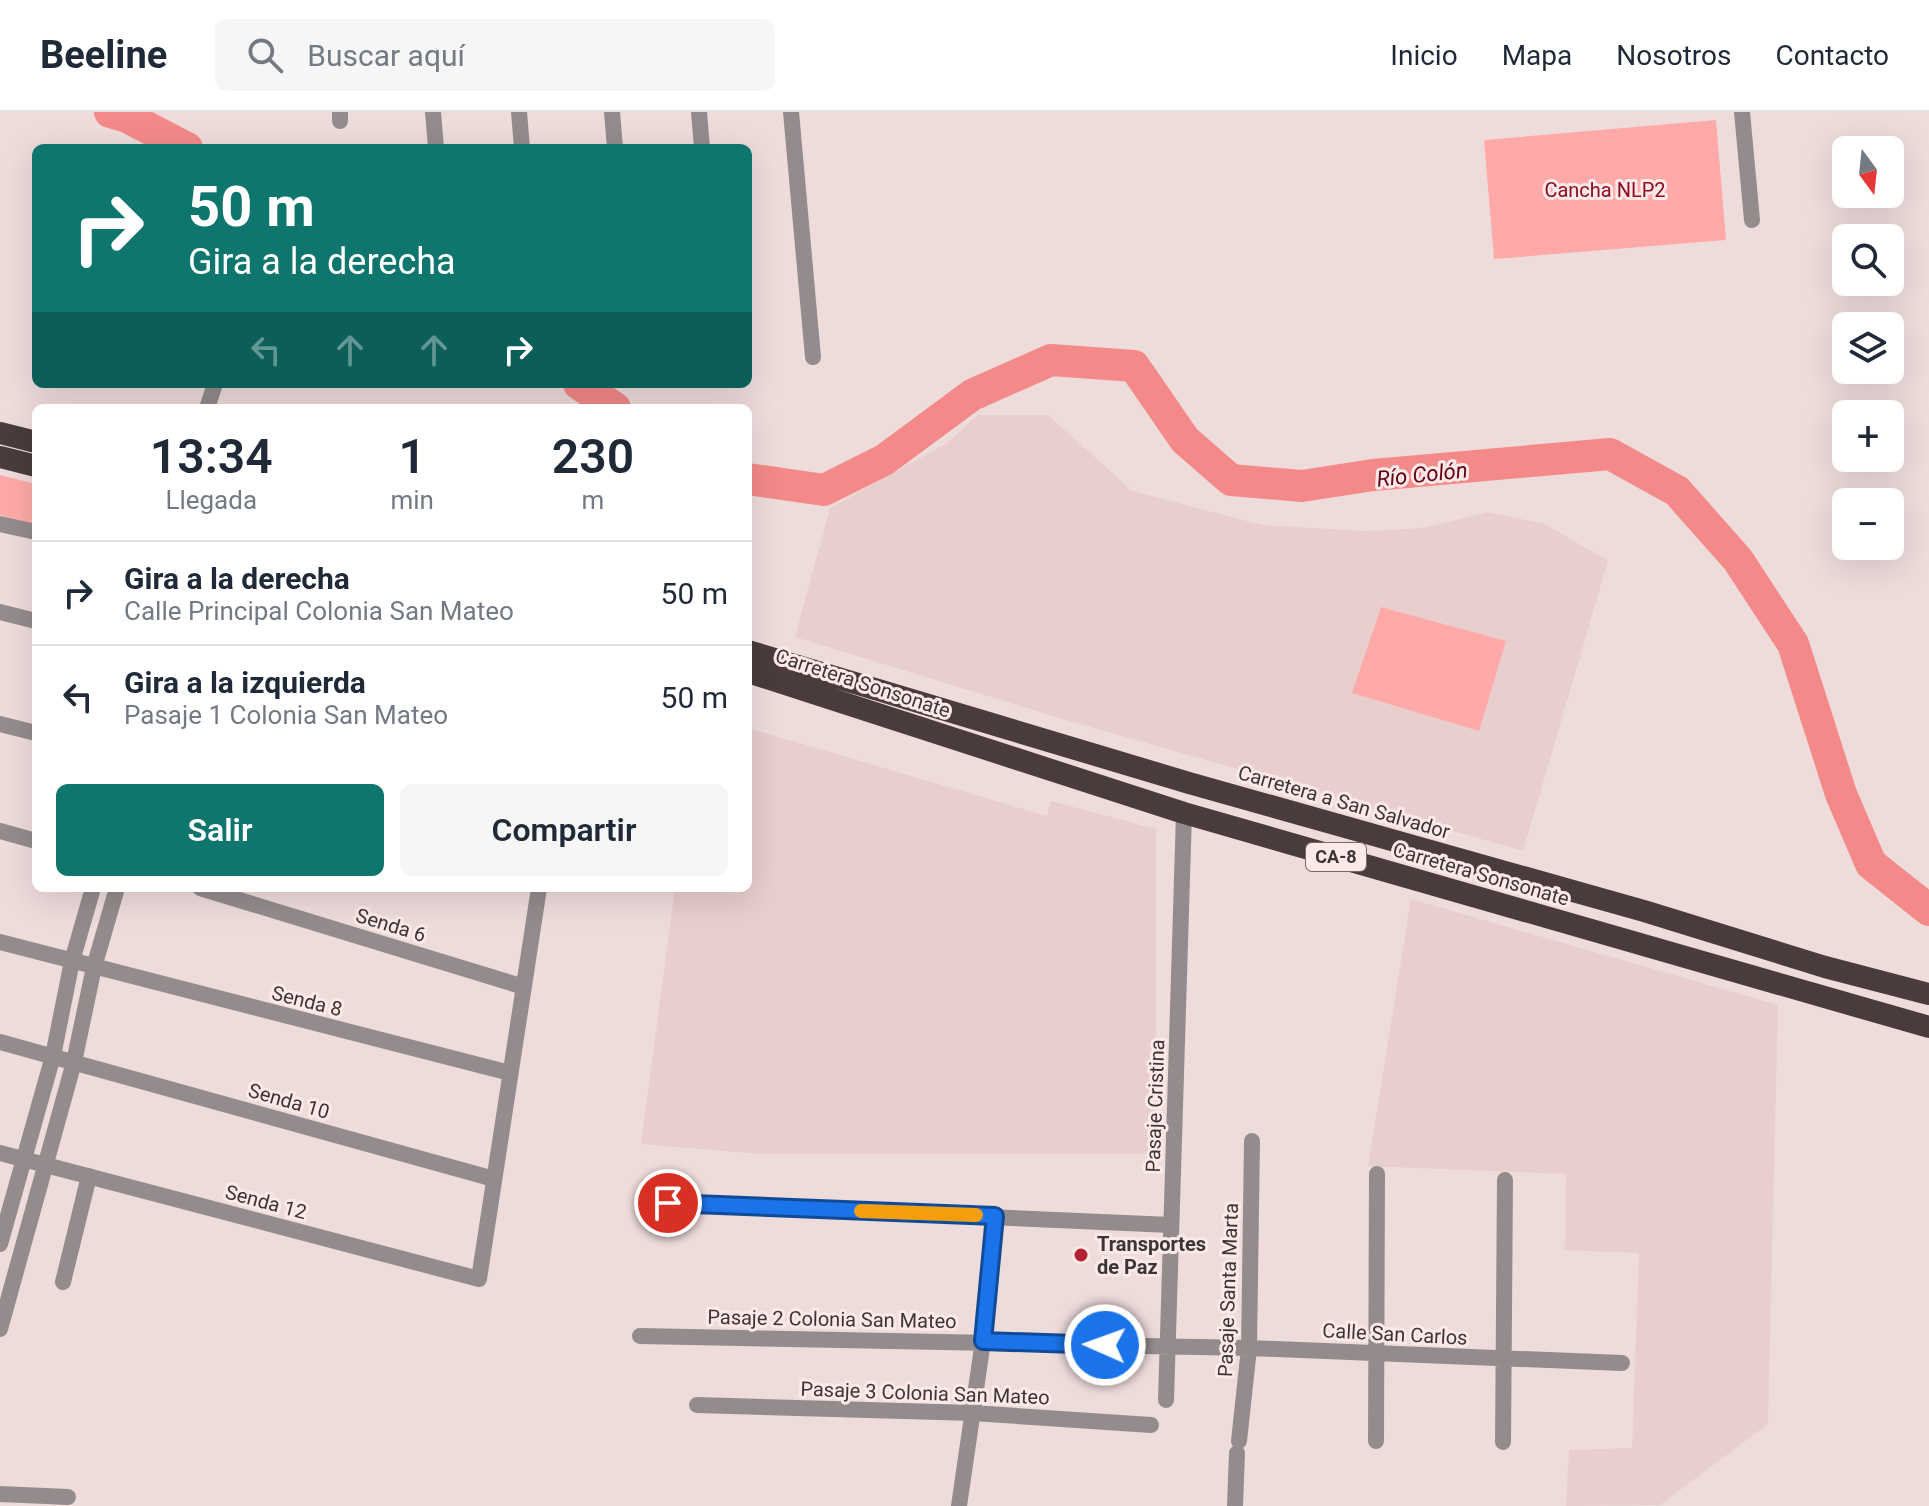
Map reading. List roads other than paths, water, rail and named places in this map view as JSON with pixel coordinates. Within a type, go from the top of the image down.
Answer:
[{"type":"highway","points":[[0,433],[32,441]]},
{"type":"highway","points":[[0,457],[32,465]]},
{"type":"highway","name":"Carretera a San Salvador","points":[[752,652],[1189,783],[1644,911],[1825,967],[1929,994]]},
{"type":"highway","name":"Carretera Sonsonate","points":[[752,673],[1184,813],[1929,1027]]},
{"type":"street","points":[[433,112],[436,144]]},
{"type":"street","points":[[519,112],[522,144]]},
{"type":"street","points":[[612,112],[615,144]]},
{"type":"street","points":[[699,112],[702,144]]},
{"type":"street","points":[[791,112],[813,357]]},
{"type":"street","points":[[1742,112],[1752,220]]},
{"type":"street","points":[[0,524],[32,531]]},
{"type":"street","points":[[0,612],[32,620]]},
{"type":"street","points":[[0,724],[32,732]]},
{"type":"street","name":"Pasaje Cristina","points":[[1166,1400],[1184,813]]},
{"type":"street","points":[[0,831],[32,840]]},
{"type":"street","points":[[0,1244],[53,1056],[72,961],[92,892]]},
{"type":"street","points":[[0,1329],[74,1062],[94,967],[116,892]]},
{"type":"street","name":"Senda 6","points":[[213,892],[524,987]]},
{"type":"street","points":[[494,1179],[538,892]]},
{"type":"street","name":"Senda 8","points":[[0,942],[510,1073]]},
{"type":"street","name":"Senda 10","points":[[0,1042],[494,1179]]},
{"type":"street","name":"Pasaje Santa Marta","points":[[1235,1506],[1249,1348],[1252,1141]]},
{"type":"street","name":"Senda 12","points":[[0,1153],[479,1279],[494,1179]]},
{"type":"street","points":[[1376,1441],[1377,1174]]},
{"type":"street","points":[[63,1282],[89,1176]]},
{"type":"street","points":[[1503,1442],[1505,1180]]},
{"type":"street","points":[[668,1203],[1171,1225]]},
{"type":"street","points":[[959,1506],[983,1341],[995,1216]]},
{"type":"street","name":"Pasaje 2 Colonia San Mateo","points":[[640,1336],[1167,1346]]},
{"type":"street","name":"Calle San Carlos","points":[[1167,1346],[1622,1363]]},
{"type":"street","name":"Pasaje 3 Colonia San Mateo","points":[[697,1405],[973,1413],[1151,1425]]},
{"type":"street","points":[[0,1494],[68,1497]]},
{"type":"waterway","name":"Río Colón","points":[[110,112],[127,117],[179,144]]},
{"type":"waterway","name":"Río Colón","points":[[752,480],[824,490],[884,460],[972,395],[1051,360],[1134,366],[1185,440],[1231,480],[1302,486],[1373,475],[1610,454],[1677,491],[1738,560],[1793,644],[1841,794],[1871,864],[1929,910]]},
{"type":"waterway","name":"Río Colón","points":[[585,388],[609,404]]},
{"type":"place","name":"Transportes de Paz","points":[[1081,1255]]},
{"type":"park label","name":"Cancha NLP2","points":[[1605,190]]}]
